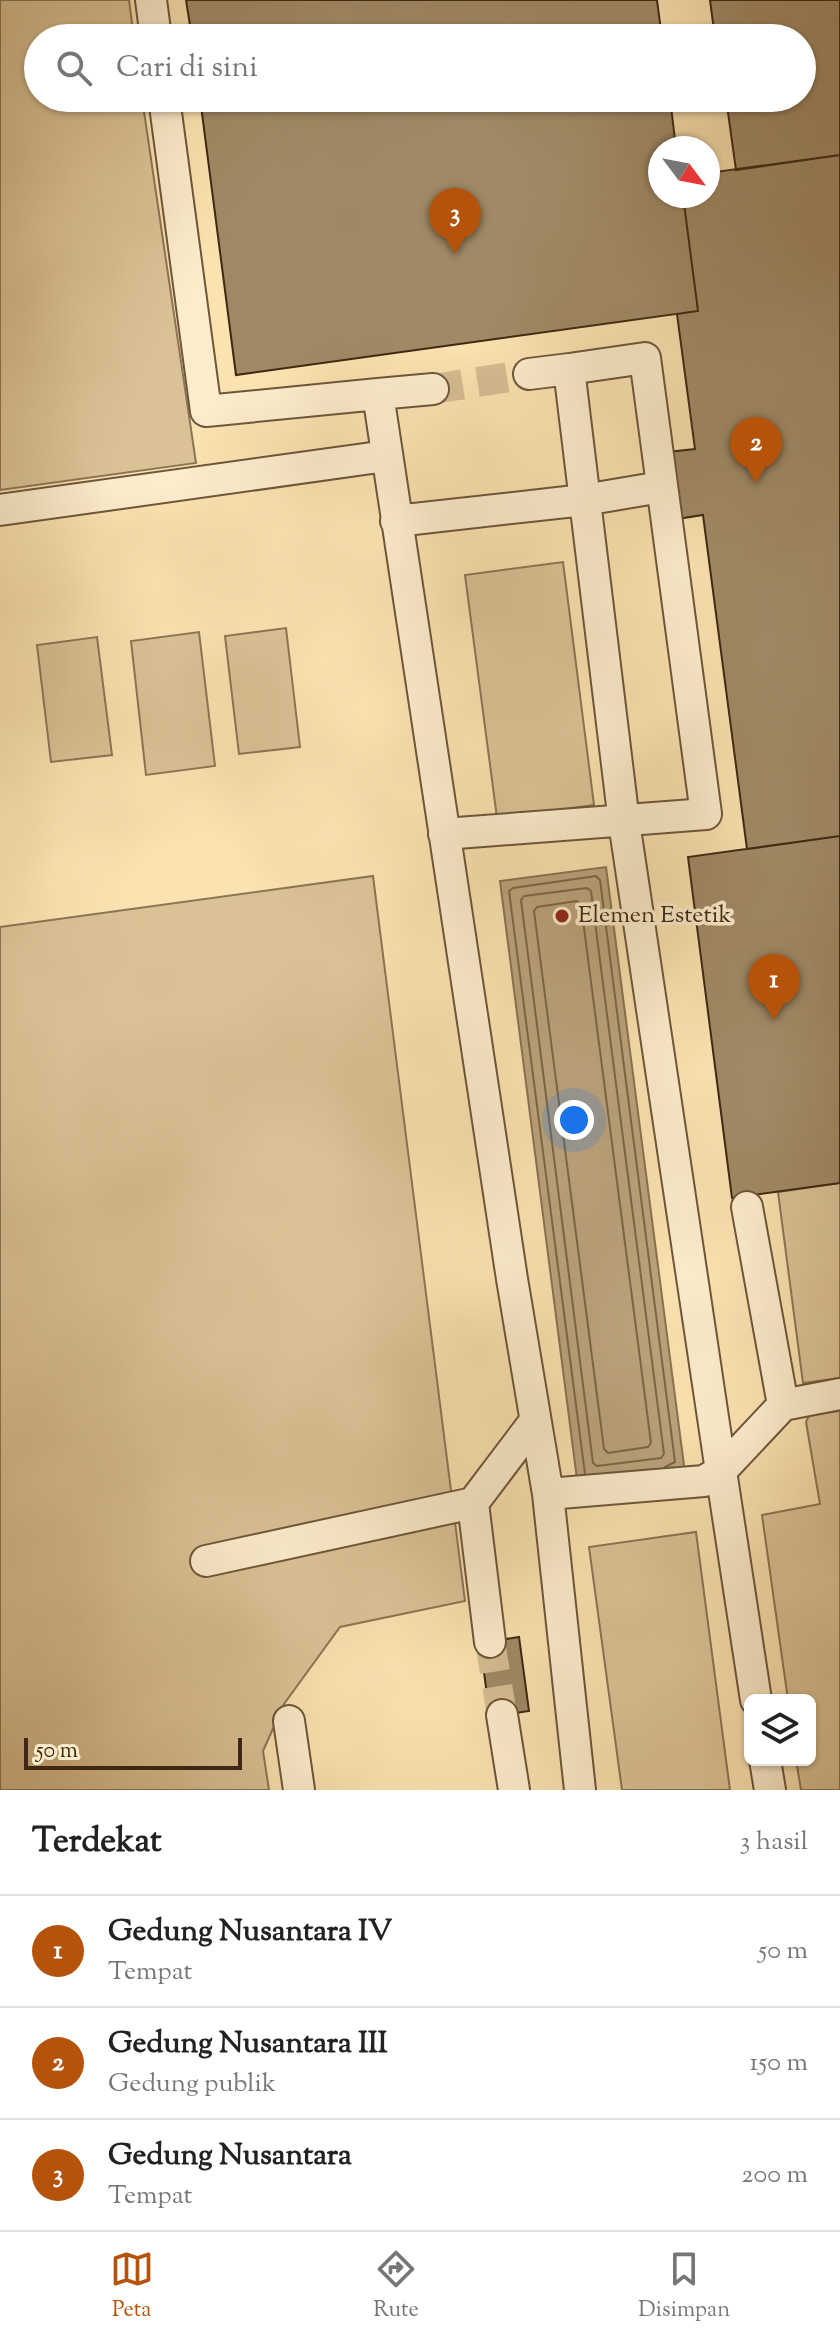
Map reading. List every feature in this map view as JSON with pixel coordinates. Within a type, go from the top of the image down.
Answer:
[{"type":"lane","points":[[151,0],[154,24]]},
{"type":"lane","points":[[166,112],[206,411],[433,389]]},
{"type":"lane","points":[[444,834],[706,814],[645,358],[529,374]]},
{"type":"lane","points":[[569,369],[624,822],[755,1694]]},
{"type":"lane","points":[[378,394],[548,1494],[580,1790]]},
{"type":"lane","points":[[0,510],[386,456]]},
{"type":"lane","points":[[396,521],[584,500],[661,487]]},
{"type":"lane","points":[[747,1207],[783,1405]]},
{"type":"lane","points":[[548,1494],[704,1481],[721,1471],[783,1405],[840,1394]]},
{"type":"lane","points":[[206,1561],[473,1503],[535,1421]]},
{"type":"lane","points":[[473,1503],[490,1642]]},
{"type":"lane","points":[[502,1715],[514,1790]]},
{"type":"lane","points":[[289,1721],[299,1790]]},
{"type":"lane","points":[[766,1766],[770,1790]]},
{"type":"shaded area","points":[[0,0],[129,0],[132,24],[24,24],[24,112],[144,112],[196,463],[0,490]]},
{"type":"shaded area","points":[[563,562],[594,805],[497,818],[465,575]]},
{"type":"shaded area","points":[[286,628],[300,747],[239,754],[225,636]]},
{"type":"shaded area","points":[[199,632],[215,766],[146,775],[131,641]]},
{"type":"shaded area","points":[[97,637],[112,755],[51,762],[37,645]]},
{"type":"shaded area","points":[[373,876],[465,1601],[340,1627],[284,1704],[263,1751],[269,1790],[0,1790],[0,927]]},
{"type":"shaded area","points":[[840,1183],[840,1378],[803,1383],[778,1192]]},
{"type":"shaded area","points":[[840,1411],[840,1790],[801,1790],[797,1766],[816,1766],[816,1694],[787,1694],[762,1515],[820,1504],[806,1422],[809,1415]]},
{"type":"shaded area","points":[[696,1532],[730,1790],[622,1790],[589,1547]]},
{"type":"water","points":[[606,867],[685,1473],[578,1487],[500,881]]},
{"type":"building","points":[[186,0],[657,0],[660,24],[190,24]]},
{"type":"building","points":[[710,0],[840,0],[840,155],[736,170],[728,112],[816,112],[816,24],[713,24]]},
{"type":"building","points":[[202,112],[672,112],[675,136],[648,136],[648,208],[685,208],[698,311],[236,375]]},
{"type":"building","points":[[840,155],[840,836],[747,849],[703,515],[677,519],[668,452],[695,449],[677,314],[698,311],[685,208],[720,208],[720,171]]},
{"type":"building","points":[[840,836],[840,1183],[732,1198],[688,857]]},
{"type":"building","points":[[519,1637],[529,1711],[490,1717],[480,1643]]},
{"type":"tunnel","points":[[433,389],[529,374]]},
{"type":"tunnel","points":[[490,1642],[502,1715]]},
{"type":"place","name":"Gedung Nusantara","points":[[455,254]]},
{"type":"place","name":"Gedung Nusantara III","points":[[756,483]]},
{"type":"place","name":"Elemen Estetik","points":[[562,916]]},
{"type":"place","name":"Gedung Nusantara IV","points":[[774,1020]]}]
